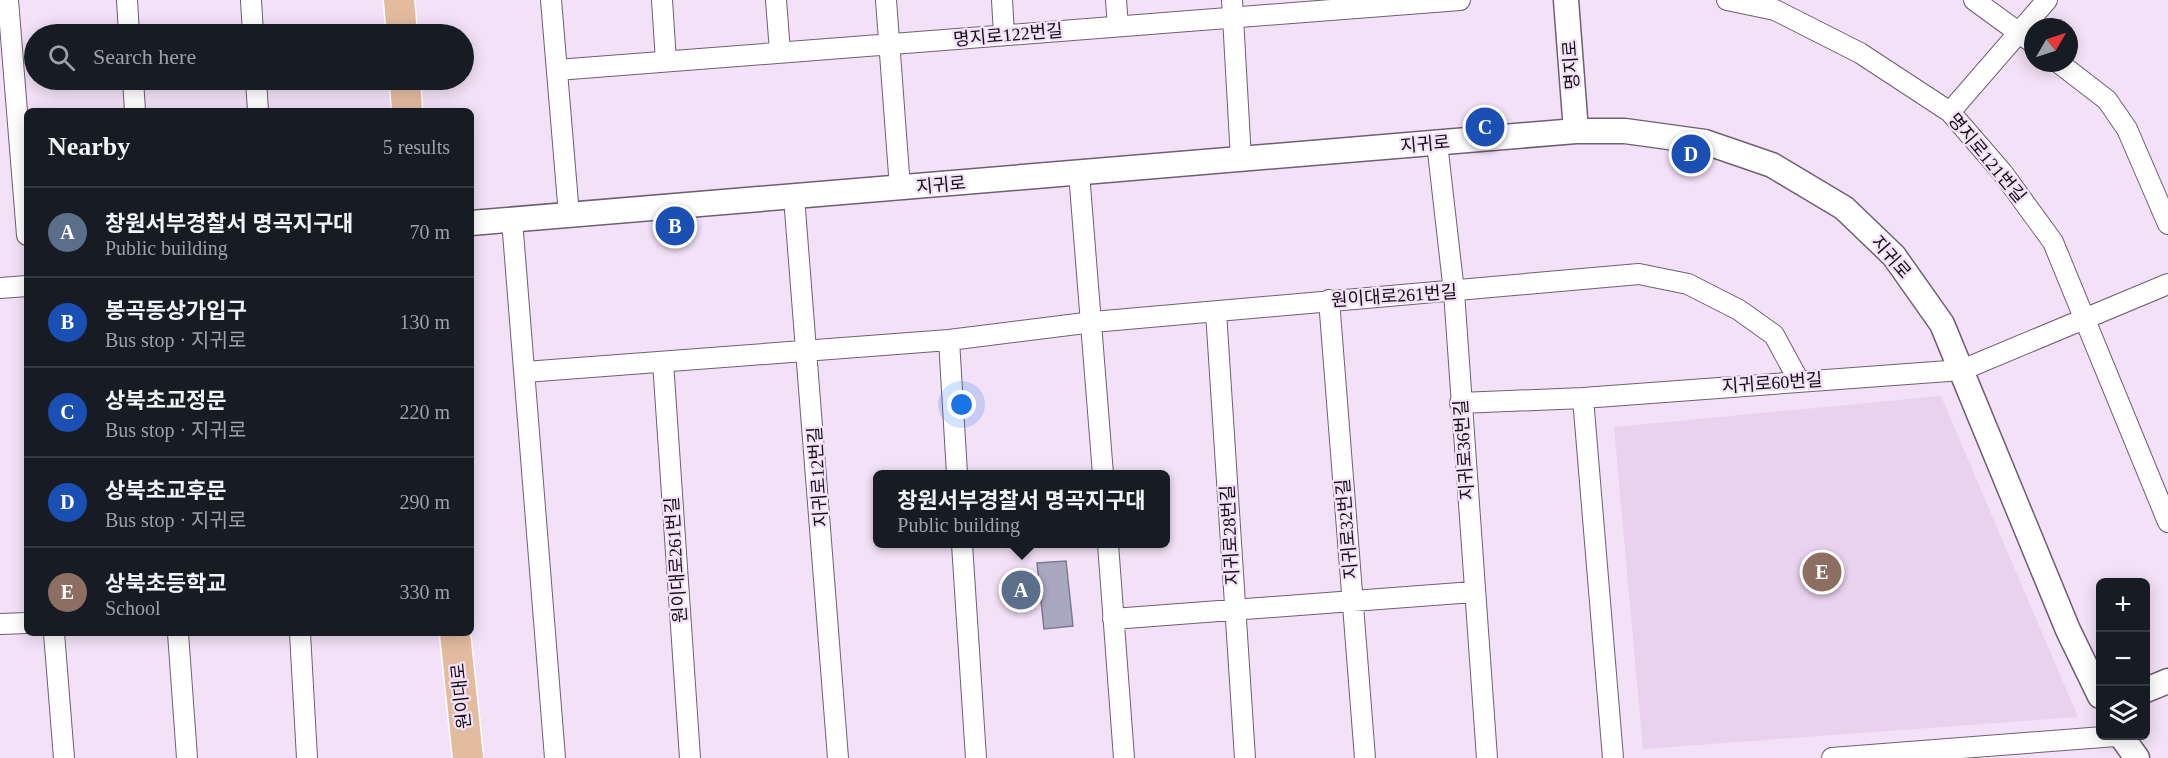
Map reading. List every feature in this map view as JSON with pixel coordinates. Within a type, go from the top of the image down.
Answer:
[{"type":"main road","points":[[399,0],[401,24]]},
{"type":"main road","points":[[406,90],[407,108]]},
{"type":"main road","name":"원이대로","points":[[455,636],[468,758]]},
{"type":"street","points":[[8,0],[24,197]]},
{"type":"street","points":[[127,0],[128,24]]},
{"type":"street","points":[[251,0],[252,24]]},
{"type":"street","points":[[551,0],[569,215]]},
{"type":"street","points":[[662,0],[666,61]]},
{"type":"street","points":[[776,0],[780,52]]},
{"type":"street","points":[[886,0],[900,188]]},
{"type":"street","points":[[1002,0],[1004,34]]},
{"type":"street","points":[[1116,0],[1118,26]]},
{"type":"street","name":"명지로122번길","points":[[557,70],[780,52],[890,46],[1004,34],[1118,26],[1233,9],[1452,0]]},
{"type":"street","name":"명지로","points":[[1566,0],[1576,131]]},
{"type":"street","name":"명지로121번길","points":[[1727,0],[1775,5],[1860,53],[1950,112],[2002,172],[2053,242],[2168,522]]},
{"type":"street","points":[[1974,0],[2024,37]]},
{"type":"street","points":[[2037,18],[2047,0]]},
{"type":"street","points":[[1233,9],[1241,159]]},
{"type":"street","points":[[1950,112],[2024,40]]},
{"type":"street","points":[[2071,72],[2107,100],[2127,129],[2168,224]]},
{"type":"street","points":[[134,90],[135,108]]},
{"type":"street","points":[[257,90],[258,108]]},
{"type":"street","name":"지귀로","points":[[474,224],[1576,131],[1625,131],[1705,142],[1772,165],[1844,208],[1894,256],[1942,324],[2068,630],[2096,688]]},
{"type":"street","name":"지귀로36번길","points":[[1437,143],[1454,292],[1486,758]]},
{"type":"street","points":[[1079,173],[1093,322],[1103,470]]},
{"type":"street","name":"지귀로12번길","points":[[794,196],[808,351],[838,758]]},
{"type":"street","points":[[512,220],[555,758]]},
{"type":"street","name":"원이대로261번길","points":[[525,372],[949,340],[1093,322],[1639,274],[1688,284],[1740,310],[1774,336],[1799,381]]},
{"type":"street","name":"지귀로60번길","points":[[1460,403],[1583,398],[1962,370],[2168,284]]},
{"type":"street","points":[[0,288],[24,286]]},
{"type":"street","name":"지귀로32번길","points":[[1329,300],[1365,758]]},
{"type":"street","name":"지귀로28번길","points":[[1216,312],[1245,758]]},
{"type":"street","points":[[949,340],[957,470]]},
{"type":"street","name":"원이대로261번길","points":[[663,362],[690,758]]},
{"type":"street","points":[[1583,398],[1613,758]]},
{"type":"street","points":[[962,548],[976,758]]},
{"type":"street","points":[[1108,548],[1124,758]]},
{"type":"street","points":[[1113,619],[1353,603],[1473,592]]},
{"type":"street","points":[[0,624],[24,623]]},
{"type":"street","points":[[54,636],[64,758]]},
{"type":"street","points":[[178,636],[187,758]]},
{"type":"street","points":[[300,636],[307,758]]},
{"type":"street","points":[[2150,688],[2168,681]]},
{"type":"street","points":[[1832,758],[2096,737]]},
{"type":"street","points":[[2124,740],[2137,758]]},
{"type":"shaded area","points":[[1941,396],[2078,717],[1643,749],[1614,427]]},
{"type":"building","points":[[1066,561],[1073,626],[1044,629],[1037,563]]},
{"type":"place","name":"상북초교정문","points":[[1485,127]]},
{"type":"place","name":"상북초교후문","points":[[1691,154]]},
{"type":"place","name":"봉곡동상가입구","points":[[675,226]]},
{"type":"place","name":"상북초등학교","points":[[1822,572]]},
{"type":"place","name":"창원서부경찰서 명곡지구대","points":[[1021,590]]}]
